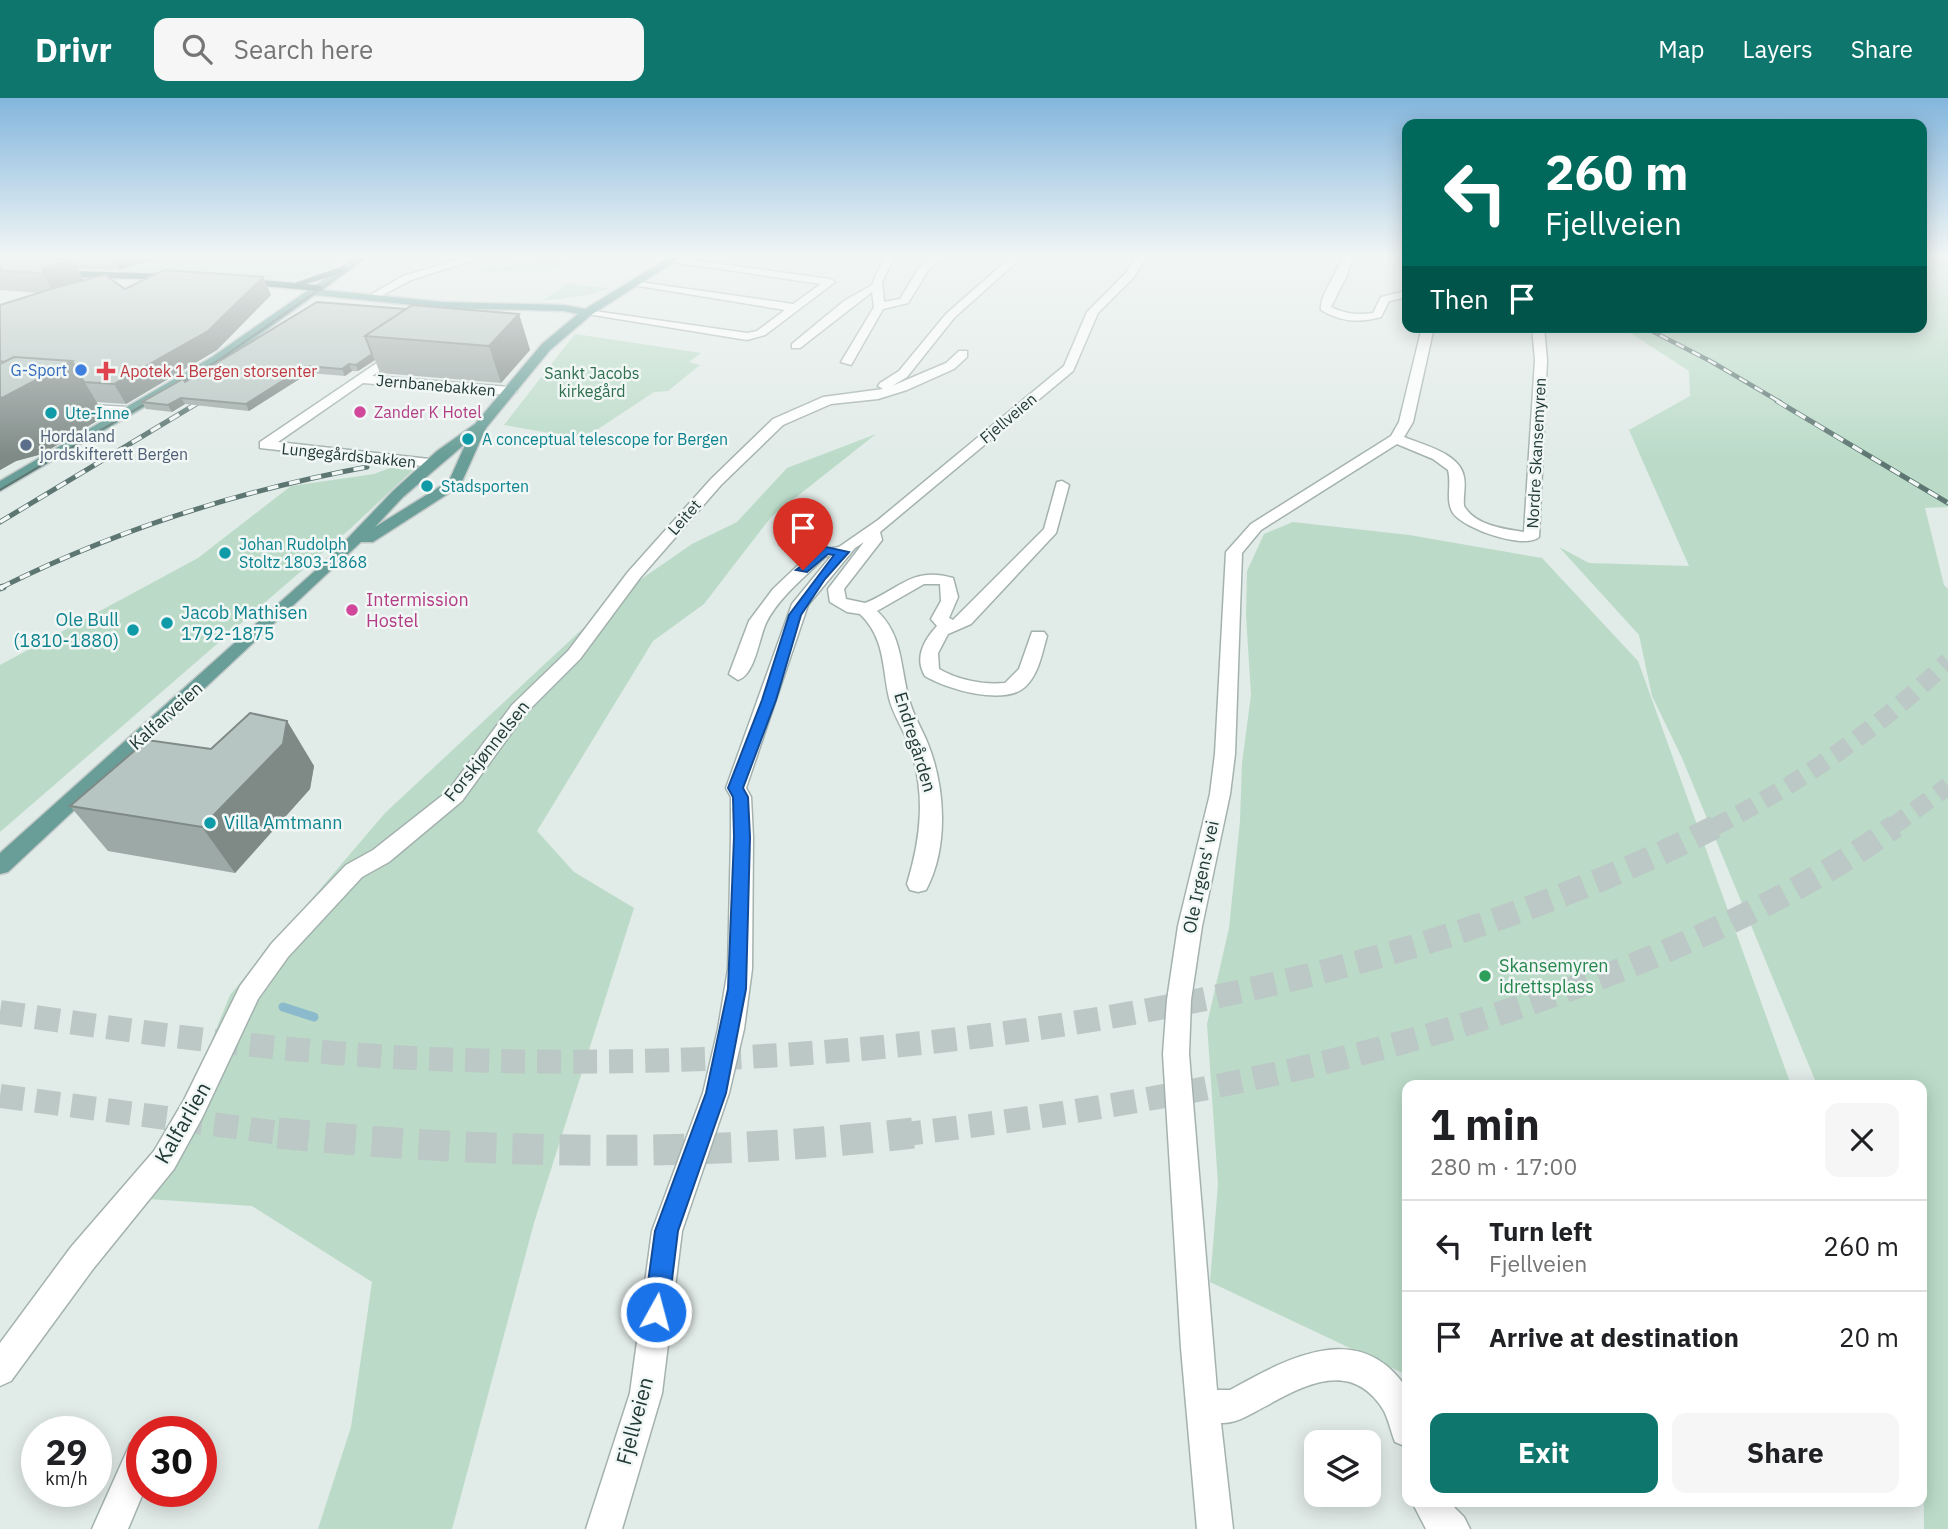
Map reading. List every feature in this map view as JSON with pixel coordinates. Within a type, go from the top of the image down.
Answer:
[{"type":"main road","points":[[0,487],[216,360],[268,324]]},
{"type":"main road","points":[[480,427],[545,347],[574,324]]},
{"type":"main road","name":"Kalfarveien","points":[[0,866],[332,564],[388,503],[433,463],[480,427]]},
{"type":"main road","name":"Kalfarveien","points":[[332,564],[386,526],[448,489],[461,475],[480,427]]},
{"type":"street","points":[[659,324],[747,337],[761,333],[773,324]]},
{"type":"street","points":[[796,346],[825,324]]},
{"type":"street","points":[[847,362],[869,324]]},
{"type":"street","points":[[849,398],[881,388],[903,374],[942,324]]},
{"type":"street","name":"Fjellveien","points":[[604,1529],[646,1393],[667,1231],[708,1118],[731,1029],[740,970],[742,837],[741,797],[736,788],[769,700],[795,615],[814,586],[843,552],[864,533],[872,531],[1069,368],[1088,324]]},
{"type":"street","points":[[1427,333],[1406,422],[1396,439],[1438,456],[1454,467],[1458,488],[1457,505],[1466,518],[1509,535],[1531,537],[1547,550]]},
{"type":"street","name":"Nordre Skansemyren","points":[[1531,537],[1541,360],[1539,333]]},
{"type":"street","points":[[361,379],[413,342]]},
{"type":"street","points":[[849,398],[878,395],[903,387],[950,366],[963,354]]},
{"type":"street","name":"Jernbanebakken","points":[[361,379],[511,391]]},
{"type":"street","name":"Lungegårdsbakken","points":[[361,379],[265,445],[433,463]]},
{"type":"street","name":"Leitet","points":[[551,679],[575,655],[652,553],[762,435],[778,422],[807,408],[828,400],[849,398]]},
{"type":"street","points":[[59,407],[128,411]]},
{"type":"street","name":"Ole Irgens' vei","points":[[1215,1529],[1202,1401],[1176,1054],[1179,1000],[1190,926],[1220,794],[1226,754],[1231,642],[1230,588],[1234,552],[1256,527],[1396,439]]},
{"type":"street","points":[[947,626],[958,625],[965,620],[1043,540],[1055,521],[1062,485]]},
{"type":"street","name":"Endregården","points":[[872,531],[874,540],[842,581],[835,596],[845,607],[864,608],[884,627],[890,642],[898,696],[919,743],[932,790],[929,849],[918,884]]},
{"type":"street","name":"Fjellveien","points":[[737,674],[758,621],[779,593],[819,554],[826,551],[843,552]]},
{"type":"street","points":[[864,608],[876,606],[917,580],[937,577],[947,581],[950,591],[950,604],[940,619],[947,626]]},
{"type":"street","points":[[947,626],[930,651],[927,661],[931,672],[950,681],[990,688],[1010,688],[1020,681],[1038,636]]},
{"type":"street","name":"Forskjønnelsen","points":[[354,871],[381,856],[455,796],[479,767],[519,709],[551,679]]},
{"type":"street","name":"Kalfarlien","points":[[0,1370],[82,1258],[164,1160],[193,1109],[249,993],[280,950],[354,871]]},
{"type":"street","points":[[1202,1401],[1224,1407],[1239,1403],[1289,1374],[1330,1362],[1359,1368],[1384,1384],[1397,1401],[1402,1416]]},
{"type":"street","points":[[110,1529],[126,1492]]},
{"type":"street","points":[[1432,1507],[1441,1520],[1452,1529]]},
{"type":"green space","points":[[1927,324],[1948,324],[1948,507],[1925,508],[1944,585],[1948,589],[1948,1529],[1924,1529],[1924,1507],[1927,1507],[1927,1080],[1815,1080],[1682,758],[1652,696],[1639,635],[1559,547],[1589,563],[1689,566],[1629,430],[1690,396],[1689,371],[1630,333],[1927,333]]},
{"type":"green space","name":"Sankt Jacobs kirkegård","points":[[575,334],[701,353],[689,362],[700,365],[668,391],[654,392],[595,431],[572,437],[504,425]]},
{"type":"green space","points":[[876,434],[771,517],[704,604],[653,641],[537,831],[574,872],[634,908],[534,1223],[452,1529],[318,1529],[351,1427],[372,1282],[252,1206],[148,1199],[230,995],[385,813],[621,593],[692,544],[737,522],[787,468]]},
{"type":"green space","points":[[390,468],[414,469],[351,528],[0,832],[0,665],[198,558],[291,486],[374,474]]},
{"type":"green space","name":"Skansemyren idrettsplass","points":[[1293,522],[1409,535],[1542,558],[1638,661],[1789,1080],[1402,1080],[1402,1373],[1210,1282],[1218,1184],[1207,1024],[1229,928],[1240,821],[1242,763],[1251,695],[1246,615],[1247,571],[1264,534]]},
{"type":"building","points":[[0,324],[215,324],[208,331],[114,384],[84,382],[77,370],[82,367],[75,367],[72,361],[14,357],[0,361]]},
{"type":"building","points":[[281,324],[384,324],[365,336],[372,354],[356,365],[349,364],[342,369],[306,366],[246,404],[181,398],[168,405],[142,402],[183,379],[185,382]]},
{"type":"building","points":[[384,324],[510,324],[489,346],[365,336]]},
{"type":"building","points":[[14,357],[72,361],[0,398],[0,364]]},
{"type":"building","points":[[250,713],[287,721],[283,744],[202,827],[70,806],[147,740],[211,749]]},
{"type":"waterway","points":[[283,1007],[314,1017]]},
{"type":"tunnel","points":[[1714,827],[1777,792],[1837,753],[1894,709],[1948,661]]},
{"type":"tunnel","points":[[1892,827],[1948,786]]},
{"type":"tunnel","points":[[0,1012],[257,1046],[412,1058],[573,1062],[740,1057],[910,1044],[1080,1022],[1249,989],[1413,946],[1570,892],[1717,826]]},
{"type":"tunnel","points":[[898,1135],[1096,1108],[1194,1090],[1292,1070],[1485,1018],[1580,985],[1730,922],[1815,878],[1895,826]]},
{"type":"tunnel","points":[[0,1096],[284,1134]]},
{"type":"tunnel","points":[[278,1133],[284,1134]]},
{"type":"tunnel","points":[[284,1134],[515,1149],[675,1150],[834,1141],[913,1133]]},
{"type":"tunnel","points":[[284,1134],[295,1135]]},
{"type":"tram line","points":[[0,490],[219,360],[270,324]]},
{"type":"railway","points":[[1656,333],[1780,402]]},
{"type":"railway","points":[[198,402],[210,395]]},
{"type":"railway","points":[[0,522],[201,401]]},
{"type":"railway","points":[[1777,401],[1948,503]]},
{"type":"railway","points":[[3,587],[0,588],[89,548],[179,514],[272,488],[367,467]]},
{"type":"place","name":"G-Sport","points":[[81,370]]},
{"type":"place","name":"Apotek 1 Bergen storsenter","points":[[106,371]]},
{"type":"place","name":"Zander K Hotel","points":[[360,412]]},
{"type":"place","name":"Ute-Inne","points":[[51,413]]},
{"type":"place","name":"A conceptual telescope for Bergen","points":[[468,439]]},
{"type":"place","name":"Hordaland jordskifterett Bergen","points":[[26,445]]},
{"type":"place","name":"Stadsporten","points":[[427,486]]},
{"type":"place","name":"Johan Rudolph Stoltz 1803-1868","points":[[225,553]]},
{"type":"place","name":"Intermission Hostel","points":[[352,610]]},
{"type":"place","name":"Jacob Mathisen 1792-1875","points":[[167,623]]},
{"type":"place","name":"Ole Bull (1810-1880)","points":[[133,630]]},
{"type":"place","name":"Villa Amtmann","points":[[210,823]]},
{"type":"place","name":"Skansemyren idrettsplass","points":[[1485,976]]},
{"type":"route","points":[[656,1312],[667,1231],[716,1093],[731,1029],[740,970],[742,837],[741,797],[736,788],[746,755],[769,700],[795,615],[800,604],[843,552],[832,550],[819,554],[803,570]]}]
